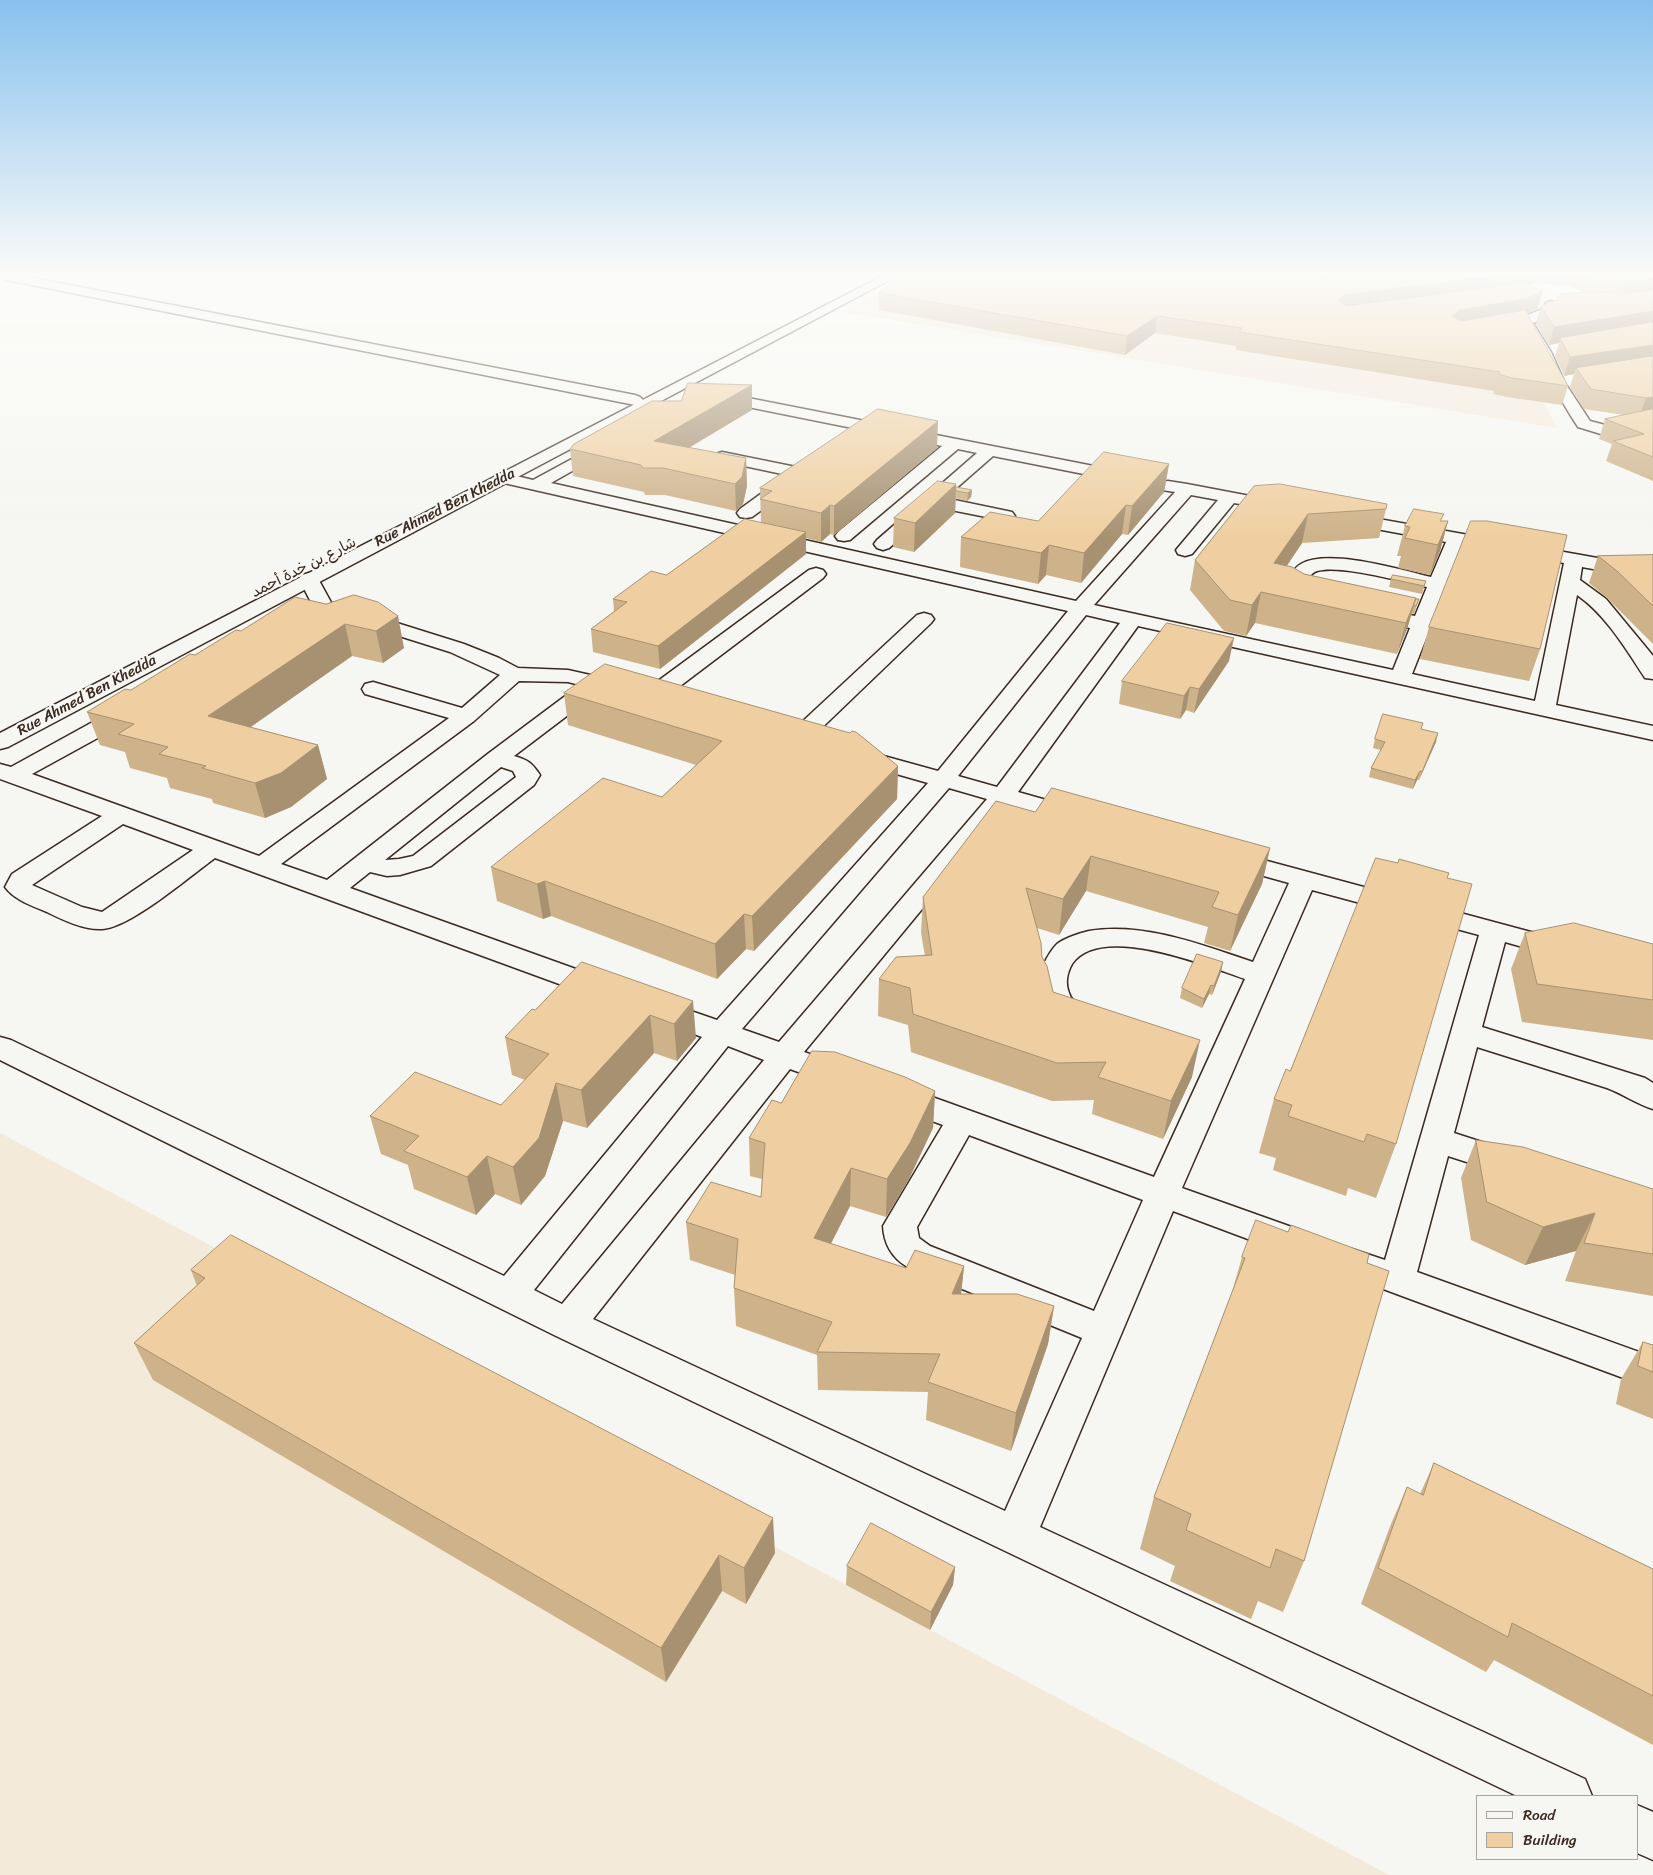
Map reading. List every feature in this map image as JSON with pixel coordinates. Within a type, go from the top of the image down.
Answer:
[{"type":"street","points":[[456,364],[635,400]]},
{"type":"street","name":"شارع بن خدة أحمد","points":[[80,681],[706,364]]},
{"type":"street","name":"Rue Ahmed Ben Khedda","points":[[0,742],[723,364]]},
{"type":"street","points":[[1553,364],[1558,383],[1584,424],[1589,427],[1610,429],[1653,422]]},
{"type":"street","points":[[1558,383],[1577,380]]},
{"type":"street","points":[[733,400],[988,452],[1296,509]]},
{"type":"street","points":[[848,438],[864,427]]},
{"type":"street","points":[[536,485],[621,437]]},
{"type":"street","points":[[844,536],[953,445]]},
{"type":"street","points":[[883,544],[988,452]]},
{"type":"street","points":[[722,458],[801,473]]},
{"type":"street","points":[[746,513],[817,462]]},
{"type":"street","points":[[504,478],[1544,710],[1653,733],[1653,727]]},
{"type":"street","points":[[509,1295],[722,1033],[943,780],[1081,608],[1187,489]]},
{"type":"street","points":[[1185,550],[1230,497]]},
{"type":"street","points":[[932,501],[1006,516]]},
{"type":"street","points":[[1333,516],[1620,568],[1653,571]]},
{"type":"street","points":[[1400,678],[1422,624],[1421,601],[1438,584],[1456,539]]},
{"type":"street","points":[[1544,710],[1574,560]]},
{"type":"street","points":[[1323,603],[1298,596],[1292,588],[1308,568],[1320,564],[1338,565],[1438,584]]},
{"type":"street","points":[[651,698],[816,574]]},
{"type":"street","points":[[310,579],[324,606],[458,648],[492,662],[514,674],[568,676],[678,705]]},
{"type":"street","points":[[1569,582],[1601,606],[1643,656],[1653,673]]},
{"type":"street","points":[[273,633],[324,606]]},
{"type":"street","points":[[1359,610],[1422,624]]},
{"type":"street","points":[[924,619],[788,736],[1097,822]]},
{"type":"street","points":[[566,1324],[784,1056],[1002,796],[1133,619]]},
{"type":"street","points":[[262,866],[466,716],[514,674]]},
{"type":"street","points":[[331,890],[497,758],[597,683]]},
{"type":"street","points":[[373,688],[466,716]]},
{"type":"street","points":[[6,773],[143,704]]},
{"type":"street","points":[[367,863],[387,868],[411,865],[422,861],[526,780],[528,775],[522,766],[497,758]]},
{"type":"street","points":[[6,773],[1653,1373]]},
{"type":"street","points":[[444,801],[485,812]]},
{"type":"street","points":[[121,814],[20,880],[18,886],[23,891],[87,918],[101,921],[109,920],[119,915],[212,848]]},
{"type":"street","points":[[1210,853],[1578,954]]},
{"type":"street","points":[[1015,1536],[1163,1194],[1205,1065],[1261,974],[1304,879]]},
{"type":"street","points":[[1397,1279],[1494,931]]},
{"type":"street","points":[[1099,1030],[1076,1019],[1064,1009],[1055,998],[1051,980],[1056,963],[1069,949],[1089,940],[1112,936],[1147,940],[1261,974]]},
{"type":"street","points":[[1466,1033],[1618,1080],[1634,1086],[1653,1098]]},
{"type":"street","points":[[0,1047],[566,1324],[1566,1795]]},
{"type":"street","points":[[962,1120],[900,1226],[900,1241],[906,1249],[918,1256],[1104,1331]]},
{"type":"street","points":[[1437,1140],[1539,1174]]},
{"type":"street","points":[[1638,1829],[1653,1836]]},
{"type":"shaded area","points":[[1160,364],[1523,364],[1557,428]]},
{"type":"shaded area","points":[[0,1133],[1389,1875],[0,1875]]},
{"type":"building","points":[[1445,364],[1555,364],[1568,386],[1512,378],[1498,374],[1500,372]]},
{"type":"building","points":[[1605,364],[1653,364],[1653,397],[1646,398],[1591,389],[1576,368]]},
{"type":"building","points":[[688,383],[752,385],[654,441],[746,458],[742,477],[735,484],[663,468],[643,468],[641,465],[570,449],[574,444],[652,401],[681,401]]},
{"type":"building","points":[[878,409],[938,421],[834,506],[830,505],[821,513],[760,499],[772,491],[760,488]]},
{"type":"building","points":[[1653,409],[1653,457],[1613,441],[1644,434],[1605,419]]},
{"type":"building","points":[[1104,452],[1169,464],[1132,506],[1126,505],[1084,553],[1049,545],[1041,553],[961,537],[990,512],[1038,521]]},
{"type":"building","points":[[938,481],[956,484],[915,523],[894,518]]},
{"type":"building","points":[[1280,484],[1387,504],[1386,509],[1308,514],[1274,563],[1292,567],[1304,574],[1416,598],[1406,623],[1261,592],[1252,605],[1230,600],[1195,560],[1254,486]]},
{"type":"building","points":[[956,487],[972,490],[968,493],[956,491]]},
{"type":"building","points":[[1414,509],[1444,514],[1440,521],[1448,521],[1438,545],[1405,538],[1410,527],[1405,526]]},
{"type":"building","points":[[745,519],[806,532],[658,646],[591,629],[627,602],[613,599],[651,571],[666,575]]},
{"type":"building","points":[[1471,521],[1487,521],[1567,535],[1540,649],[1429,627]]},
{"type":"building","points":[[1653,555],[1653,606],[1617,571],[1598,556]]},
{"type":"building","points":[[1393,575],[1426,581],[1424,586],[1391,579]]},
{"type":"building","points":[[354,595],[378,602],[398,616],[376,631],[345,624],[208,716],[318,745],[281,773],[255,783],[202,768],[206,766],[159,754],[168,747],[118,734],[134,724],[87,712],[125,689],[131,690],[190,654],[195,655],[236,630],[241,631],[295,597],[326,604]]},
{"type":"building","points":[[1416,599],[1419,599],[1416,606],[1414,605]]},
{"type":"building","points":[[1167,623],[1234,638],[1199,689],[1190,687],[1184,696],[1122,681]]},
{"type":"building","points":[[605,664],[850,733],[852,731],[856,732],[898,766],[752,916],[744,914],[715,944],[545,881],[537,884],[491,867],[603,778],[662,797],[722,741],[564,693]]},
{"type":"building","points":[[1383,714],[1423,723],[1421,729],[1438,733],[1422,772],[1420,771],[1415,780],[1371,768],[1385,742],[1375,739]]},
{"type":"building","points":[[1052,788],[1270,848],[1238,915],[1212,907],[1219,892],[1091,856],[1063,899],[1026,888],[1041,943],[1042,957],[1047,966],[1053,992],[1200,1040],[1171,1101],[1098,1077],[1106,1062],[1057,1063],[913,1014],[910,988],[879,979],[896,957],[932,955],[923,897],[996,801],[1035,812]]},
{"type":"building","points":[[1376,858],[1398,863],[1399,859],[1449,873],[1447,878],[1472,884],[1396,1144],[1367,1134],[1364,1142],[1288,1116],[1292,1105],[1274,1099],[1286,1069],[1290,1071]]},
{"type":"building","points":[[1574,923],[1653,944],[1653,1000],[1537,984],[1525,933]]},
{"type":"building","points":[[1197,954],[1223,962],[1214,986],[1211,985],[1204,999],[1182,988]]},
{"type":"building","points":[[582,962],[693,1001],[674,1024],[650,1015],[581,1090],[556,1083],[539,1138],[513,1167],[487,1156],[467,1177],[404,1151],[419,1136],[370,1116],[415,1072],[501,1105],[549,1054],[505,1037],[532,1009],[535,1010]]},
{"type":"building","points":[[812,1051],[835,1052],[905,1077],[935,1091],[910,1143],[887,1179],[851,1168],[814,1238],[906,1268],[915,1250],[964,1266],[952,1294],[1017,1294],[1054,1306],[1016,1413],[928,1382],[940,1354],[817,1352],[832,1322],[734,1288],[738,1239],[686,1222],[711,1182],[761,1197],[765,1143],[749,1138],[772,1100],[781,1103]]},
{"type":"building","points":[[1476,1140],[1523,1147],[1653,1189],[1653,1254],[1584,1243],[1595,1213],[1543,1227],[1487,1202]]},
{"type":"building","points":[[1256,1220],[1288,1232],[1291,1225],[1369,1254],[1367,1263],[1389,1271],[1304,1561],[1276,1549],[1270,1568],[1186,1530],[1191,1514],[1154,1497],[1245,1258],[1242,1257]]},
{"type":"building","points":[[231,1235],[773,1518],[744,1568],[719,1555],[661,1648],[134,1343],[205,1278],[191,1270]]},
{"type":"building","points":[[1643,1342],[1653,1345],[1653,1372],[1638,1366]]},
{"type":"building","points":[[1434,1463],[1653,1569],[1653,1696],[1512,1623],[1508,1637],[1378,1568],[1407,1487],[1423,1495]]},
{"type":"building","points":[[871,1523],[955,1567],[931,1612],[847,1566]]}]
